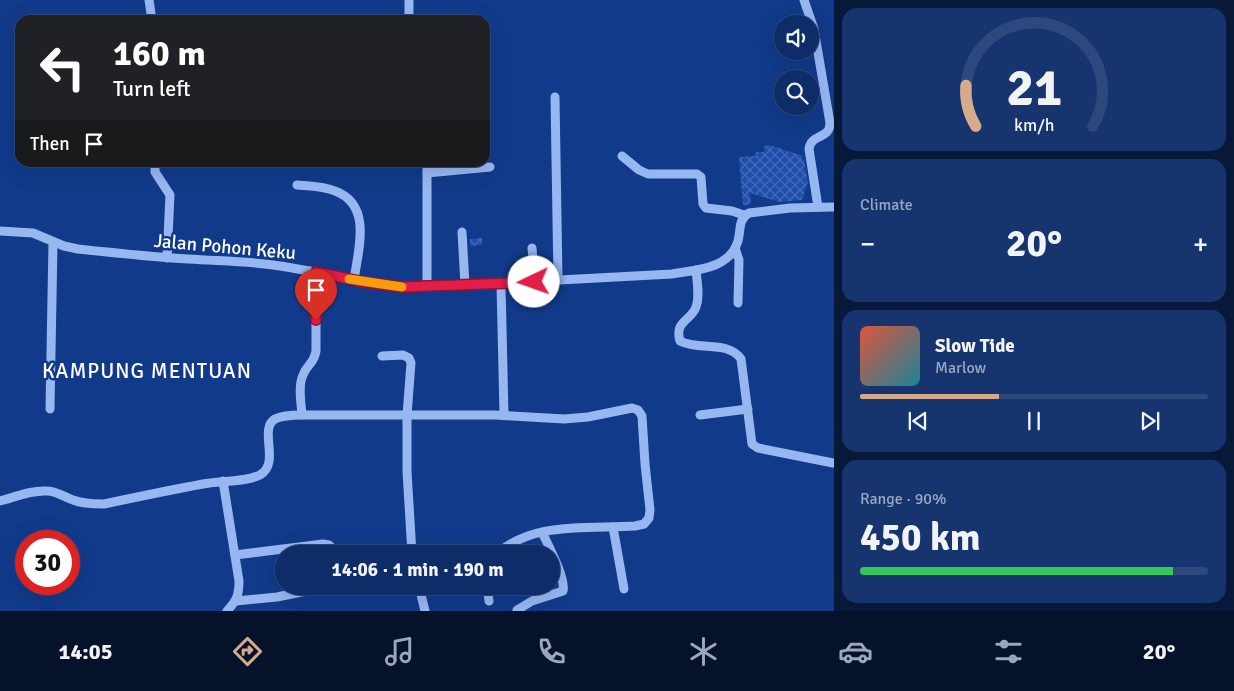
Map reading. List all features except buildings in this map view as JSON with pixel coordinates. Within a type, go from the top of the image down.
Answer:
[{"type":"street","points":[[149,0],[151,15]]},
{"type":"street","points":[[408,0],[409,15]]},
{"type":"street","points":[[804,0],[814,29],[830,123],[827,133],[814,139],[810,144],[809,150],[818,207]]},
{"type":"street","points":[[555,97],[558,280]]},
{"type":"street","points":[[622,156],[639,170],[648,174],[697,174],[701,177],[703,204],[706,208],[732,211],[744,215],[759,211],[834,207]]},
{"type":"street","points":[[156,167],[156,172],[170,195],[167,258]]},
{"type":"street","points":[[427,167],[427,287]]},
{"type":"street","points":[[427,173],[490,167]]},
{"type":"street","points":[[297,185],[334,190],[352,202],[359,213],[361,225],[354,280]]},
{"type":"street","points":[[738,302],[739,260],[735,248],[744,215]]},
{"type":"street","name":"Jalan Pohon Keku","points":[[0,231],[33,233],[52,242],[78,249],[167,258],[266,264],[402,287],[466,286],[672,274],[721,263],[735,248]]},
{"type":"street","points":[[462,232],[466,286]]},
{"type":"street","points":[[50,409],[52,242]]},
{"type":"street","points":[[532,248],[534,282]]},
{"type":"street","points":[[696,270],[698,300],[696,309],[680,327],[678,336],[680,341],[687,345],[721,348],[738,353],[741,359],[752,444],[758,448],[833,463]]},
{"type":"street","points":[[302,415],[300,384],[305,370],[315,359],[316,351],[316,272]]},
{"type":"street","points":[[501,284],[504,415]]},
{"type":"street","points":[[382,356],[403,355],[409,358],[411,363],[406,415],[408,504],[411,545]]},
{"type":"street","points":[[0,501],[29,493],[45,491],[56,492],[73,500],[88,504],[104,504],[224,481],[253,478],[262,474],[267,469],[269,462],[270,424],[281,418],[302,415],[504,415],[564,419],[588,417],[624,408],[638,410],[642,416],[644,464],[650,510],[649,518],[644,524],[559,529],[542,532],[509,545]]},
{"type":"street","points":[[700,416],[748,409]]},
{"type":"street","points":[[224,481],[239,581],[236,601],[228,611]]},
{"type":"street","points":[[613,527],[624,589]]},
{"type":"street","points":[[517,610],[532,601],[563,591],[564,586],[561,576],[542,532]]},
{"type":"street","points":[[315,545],[329,545]]},
{"type":"street","points":[[235,555],[275,550]]},
{"type":"street","points":[[236,601],[287,595]]},
{"type":"street","points":[[421,595],[425,611]]},
{"type":"street","points":[[488,595],[489,601]]},
{"type":"slow traffic","points":[[349,279],[402,287]]},
{"type":"district","name":"KAMPUNG MENTUAN","points":[[147,371]]},
{"type":"route","points":[[316,320],[316,272],[374,284],[402,287],[534,282]]}]
